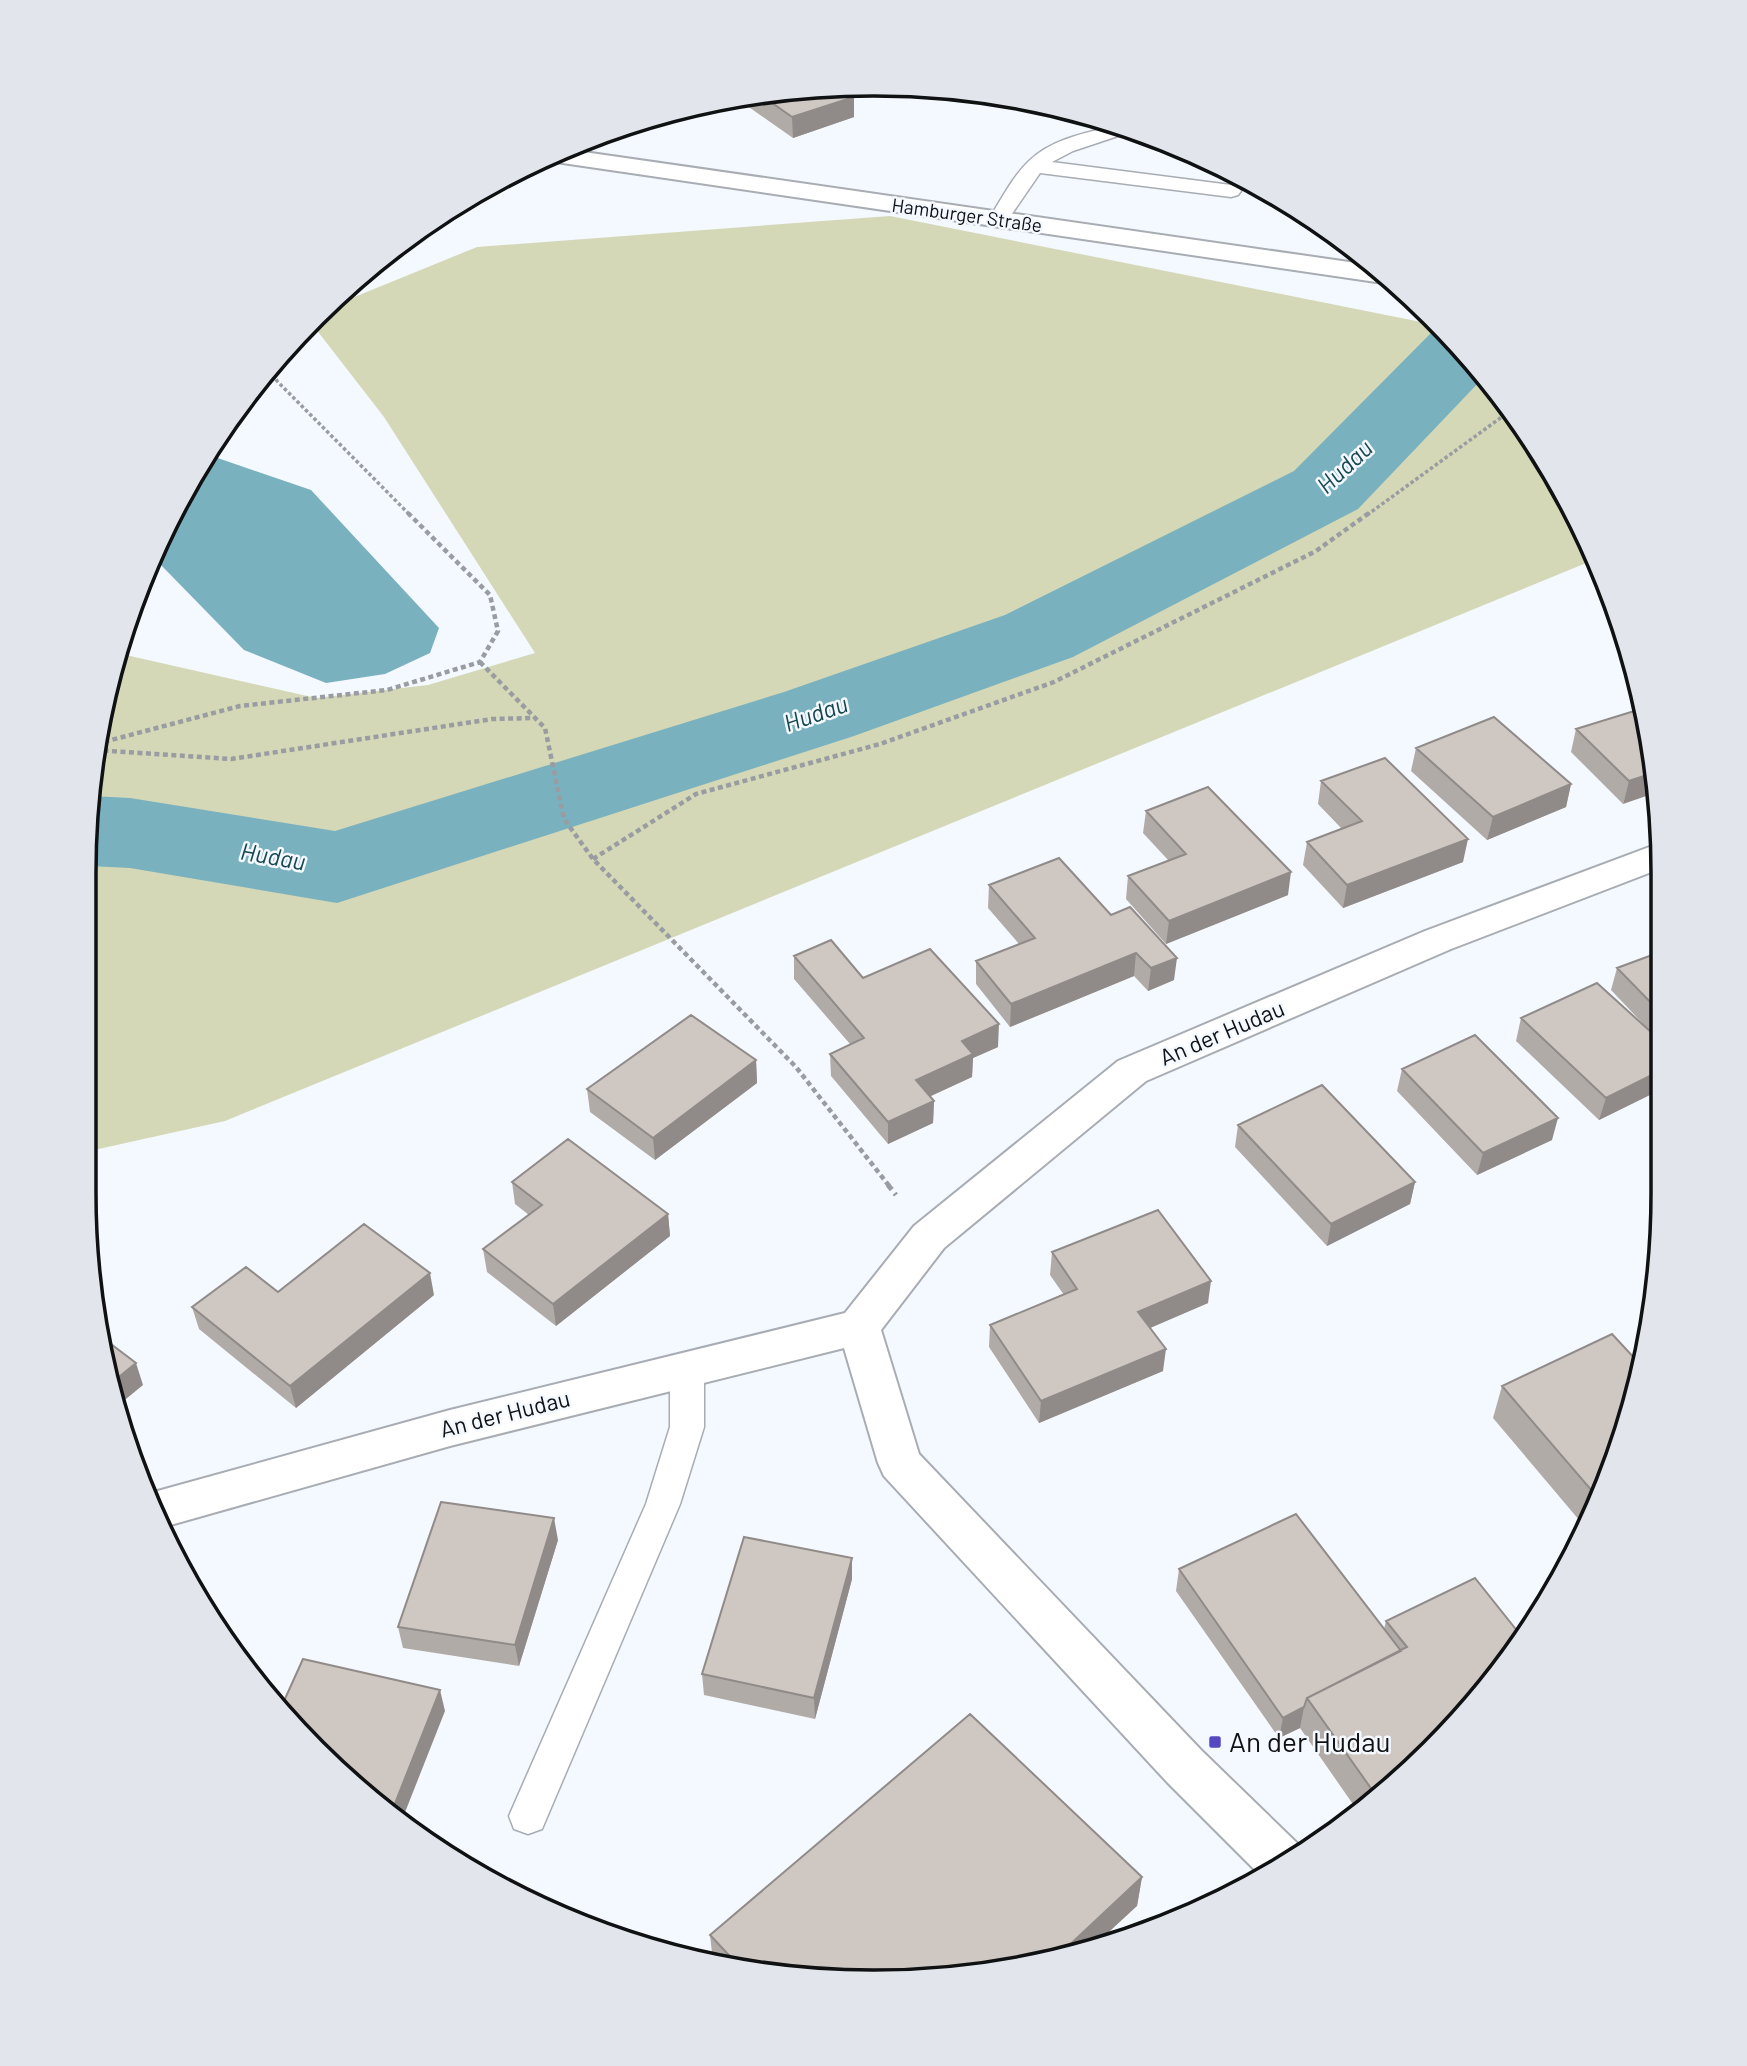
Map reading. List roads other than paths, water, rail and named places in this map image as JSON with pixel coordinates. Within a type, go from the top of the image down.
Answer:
[{"type":"street","name":"Hamburger Straße","points":[[570,158],[1366,273]]},
{"type":"street","name":"An der Hudau","points":[[163,1508],[450,1428],[859,1328],[929,1237],[1132,1071],[1438,940],[1650,859]]},
{"type":"street","points":[[859,1328],[900,1464],[1184,1766],[1276,1857]]},
{"type":"lane","points":[[998,220],[1035,166],[1053,152],[1111,133]]},
{"type":"lane","points":[[1035,166],[1231,191]]},
{"type":"lane","points":[[528,1816],[663,1504],[687,1427],[687,1368]]},
{"type":"water","points":[[217,458],[311,490],[439,628],[430,653],[385,674],[326,683],[244,650],[160,564],[176,530]]},
{"type":"waterway","name":"Hudau","points":[[98,831],[130,833],[337,867],[819,714],[1039,636],[1326,490],[1455,357]]},
{"type":"place","name":"An der Hudau","points":[[1215,1742]]}]
